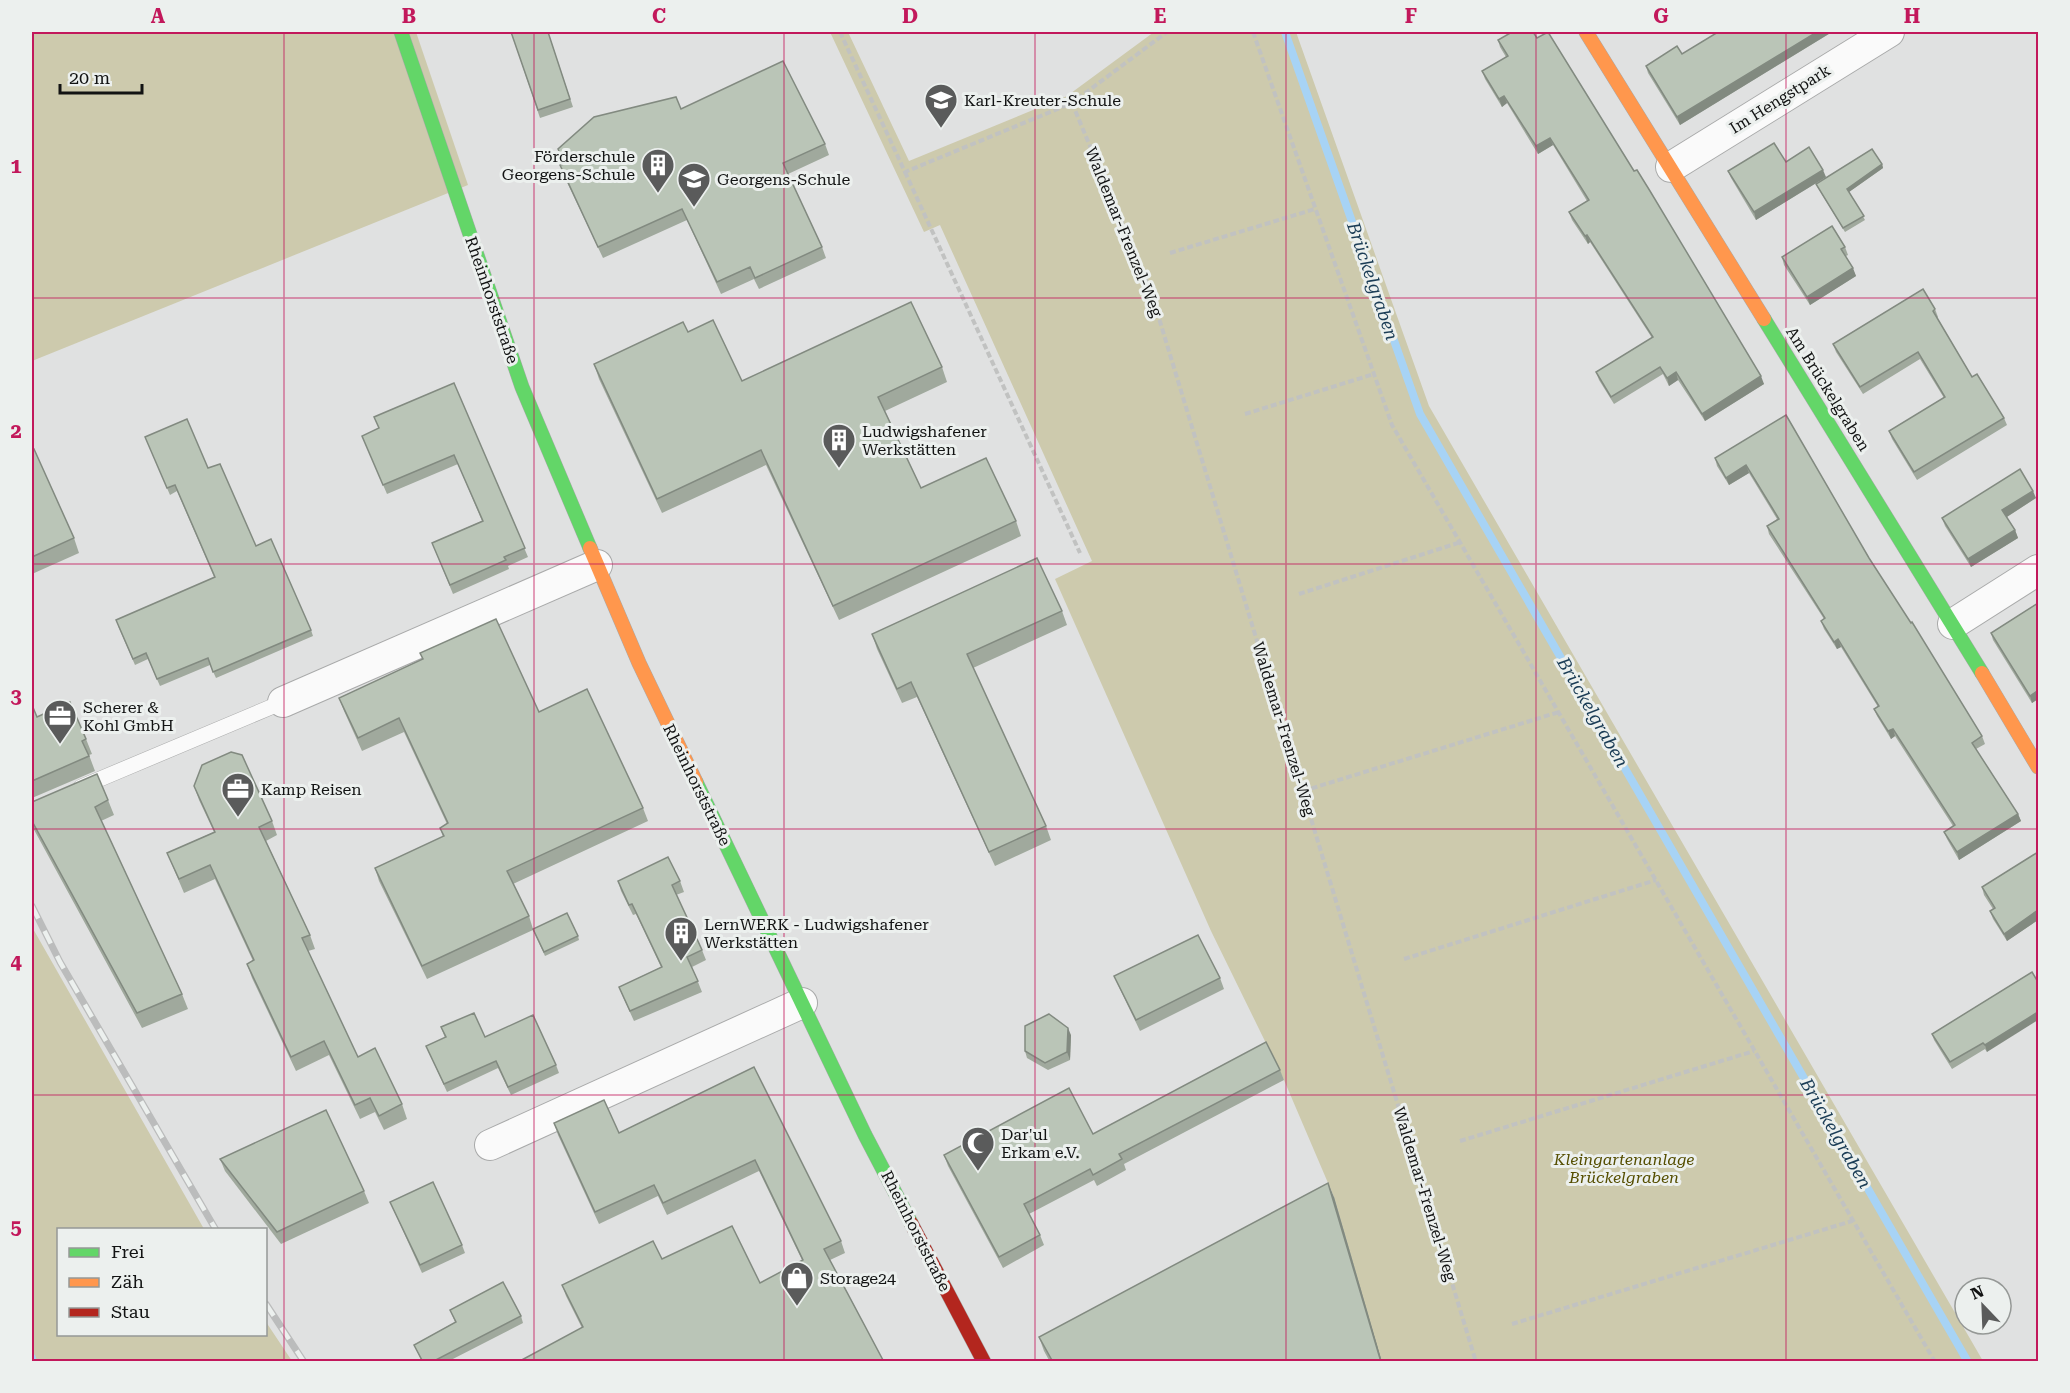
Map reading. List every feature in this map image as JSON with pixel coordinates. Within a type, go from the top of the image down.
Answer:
[{"type":"street","name":"Rheinhorststraße","points":[[401,32],[509,351],[645,677],[865,1135],[984,1362]]},
{"type":"street","name":"Am Brückelgraben","points":[[1586,32],[1953,624],[2038,767]]},
{"type":"street","name":"Im Hengstpark","points":[[1671,167],[1889,32]]},
{"type":"street","points":[[283,702],[597,565]]},
{"type":"street","points":[[1953,624],[2038,570]]},
{"type":"street","points":[[490,1144],[802,1003]]},
{"type":"lane","points":[[64,794],[283,702]]},
{"type":"path","points":[[840,32],[1080,553]]},
{"type":"path","points":[[905,172],[1072,103],[1167,32]]},
{"type":"path","points":[[1253,32],[1392,425],[1935,1362]]},
{"type":"path","name":"Waldemar-Frenzel-Weg","points":[[1072,103],[1151,292],[1476,1362]]},
{"type":"path","points":[[1170,253],[1315,209]]},
{"type":"path","points":[[1245,414],[1374,374]]},
{"type":"path","points":[[1299,594],[1461,543]]},
{"type":"path","points":[[1303,791],[1559,712]]},
{"type":"path","points":[[1404,959],[1656,880]]},
{"type":"path","points":[[1460,1141],[1754,1051]]},
{"type":"path","points":[[1512,1324],[1852,1221]]},
{"type":"green space","points":[[32,32],[416,32],[468,185],[32,361]]},
{"type":"green space","name":"Kleingartenanlage Brückelgraben","points":[[830,32],[848,32],[909,161],[1067,96],[1154,32],[1296,32],[1429,406],[1953,1309],[1953,1336],[1968,1336],[1983,1361],[1381,1361],[1334,1197],[1284,1080],[1211,931],[1055,579],[1092,561],[940,225],[924,232]]},
{"type":"green space","points":[[32,927],[203,1228],[57,1228],[57,1336],[267,1336],[267,1324],[292,1361],[32,1361]]},
{"type":"building","points":[[511,32],[548,32],[570,99],[538,110]]},
{"type":"building","points":[[1512,32],[1533,32],[1537,38],[1548,32],[1634,171],[1637,170],[1761,376],[1702,414],[1676,372],[1667,378],[1660,367],[1611,397],[1596,372],[1653,337],[1587,235],[1585,236],[1569,212],[1589,200],[1550,138],[1536,146],[1504,96],[1499,99],[1482,71],[1508,56],[1498,40]]},
{"type":"building","points":[[1718,32],[1817,32],[1677,117],[1646,66],[1677,46],[1682,54]]},
{"type":"building","name":"Förderschule Georgens-Schule","points":[[783,61],[825,144],[783,163],[822,247],[755,278],[750,267],[717,282],[682,209],[598,247],[560,165],[565,164],[558,149],[594,117],[676,97],[681,109]]},
{"type":"building","points":[[1774,143],[1786,162],[1809,147],[1823,170],[1754,212],[1728,171]]},
{"type":"building","points":[[1872,149],[1882,164],[1847,189],[1864,216],[1843,228],[1816,184]]},
{"type":"building","points":[[1832,226],[1845,247],[1841,249],[1853,268],[1807,297],[1782,257]]},
{"type":"building","points":[[1923,289],[1935,309],[1933,311],[1972,377],[1977,374],[2004,418],[1914,472],[1889,431],[1945,397],[1918,352],[1860,387],[1833,344]]},
{"type":"building","name":"Ludwigshafener Werkstätten","points":[[911,302],[942,367],[878,397],[921,488],[986,458],[1016,521],[833,606],[761,450],[657,499],[594,364],[683,322],[688,332],[713,320],[742,381]]},
{"type":"building","points":[[454,383],[525,548],[504,557],[506,560],[450,585],[432,543],[483,521],[454,455],[383,485],[362,436],[379,428],[374,417]]},
{"type":"building","points":[[1786,415],[1869,558],[1912,622],[1982,736],[1972,743],[2018,814],[1957,852],[1944,832],[1955,825],[1893,729],[1888,731],[1874,709],[1879,706],[1838,639],[1834,642],[1821,621],[1825,618],[1767,526],[1779,519],[1746,465],[1726,478],[1715,458]]},
{"type":"building","points":[[187,419],[208,468],[220,464],[256,546],[271,539],[311,630],[213,672],[208,658],[157,679],[146,653],[133,659],[116,620],[215,577],[175,485],[167,488],[145,437]]},
{"type":"building","points":[[34,449],[74,538],[32,557],[32,450]]},
{"type":"building","points":[[2020,469],[2033,491],[2002,510],[2015,530],[1968,559],[1942,518]]},
{"type":"building","points":[[1037,558],[1062,611],[967,654],[1046,826],[989,852],[911,682],[897,689],[872,634]]},
{"type":"building","points":[[2038,603],[2038,693],[2037,691],[2030,696],[1991,633]]},
{"type":"building","points":[[496,619],[539,712],[587,689],[643,808],[507,871],[529,916],[422,966],[375,868],[444,836],[440,828],[448,823],[399,718],[358,738],[339,698],[423,659],[420,653]]},
{"type":"building","name":"Scherer & Kohl GmbH","points":[[70,702],[86,739],[82,741],[89,756],[32,781],[32,705],[37,717]]},
{"type":"building","points":[[231,752],[242,755],[272,821],[259,827],[310,935],[302,938],[358,1057],[375,1048],[402,1104],[379,1116],[370,1098],[355,1105],[324,1041],[291,1057],[247,964],[254,960],[210,865],[179,879],[167,853],[215,832],[194,786],[202,765]]},
{"type":"building","points":[[97,774],[108,800],[95,807],[182,994],[137,1013],[32,821],[32,802]]},
{"type":"building","points":[[2038,852],[2038,910],[2004,934],[1990,911],[1995,908],[1982,887]]},
{"type":"building","name":"LernWERK - Ludwigshafener Werkstätten","points":[[668,857],[680,881],[672,885],[702,950],[687,957],[698,981],[630,1011],[619,987],[662,967],[632,904],[629,905],[618,881]]},
{"type":"building","points":[[567,913],[578,936],[544,952],[533,929]]},
{"type":"building","points":[[1198,935],[1220,978],[1136,1020],[1114,976]]},
{"type":"building","points":[[2032,972],[2038,982],[2038,1012],[1985,1045],[1983,1043],[1950,1062],[1932,1034]]},
{"type":"building","points":[[474,1013],[485,1037],[533,1015],[556,1065],[508,1087],[496,1061],[444,1084],[426,1046],[446,1037],[441,1027]]},
{"type":"building","points":[[1049,1014],[1068,1028],[1067,1052],[1045,1063],[1025,1051],[1025,1026]]},
{"type":"building","points":[[1266,1042],[1280,1070],[1119,1154],[1122,1159],[1093,1175],[1090,1169],[1024,1204],[1040,1235],[999,1257],[944,1155],[1069,1088],[1093,1134]]},
{"type":"building","points":[[754,1067],[841,1241],[824,1249],[884,1362],[518,1362],[583,1327],[562,1285],[653,1241],[662,1259],[732,1226],[760,1283],[803,1260],[755,1160],[663,1203],[654,1185],[595,1212],[554,1123],[604,1100],[619,1133]]},
{"type":"building","points":[[326,1110],[364,1191],[277,1232],[220,1159]]},
{"type":"building","points":[[433,1182],[462,1245],[420,1265],[390,1202]]},
{"type":"building","points":[[1328,1183],[1381,1362],[1053,1362],[1039,1337]]},
{"type":"building","points":[[503,1282],[521,1316],[432,1362],[423,1362],[414,1345],[456,1322],[450,1310]]},
{"type":"waterway","name":"Brückelgraben","points":[[1285,32],[1420,414],[1968,1362]]},
{"type":"waterway","points":[[32,1358],[33,1362]]},
{"type":"railway","points":[[32,906],[60,962],[215,1228]]},
{"type":"railway","points":[[267,1306],[304,1362]]},
{"type":"traffic: fast","points":[[401,32],[522,387],[590,548]]},
{"type":"traffic: fast","points":[[1764,319],[1982,673]]},
{"type":"traffic: fast","points":[[696,782],[865,1135],[911,1223]]},
{"type":"traffic: slow","points":[[1586,32],[1764,319]]},
{"type":"traffic: slow","points":[[590,548],[639,663],[696,782]]},
{"type":"traffic: slow","points":[[1982,673],[2038,767]]},
{"type":"traffic: jam","points":[[911,1223],[984,1362]]},
{"type":"place","name":"Karl-Kreuter-Schule","points":[[941,129]]},
{"type":"place","name":"Förderschule Georgens-Schule","points":[[658,194]]},
{"type":"place","name":"Georgens-Schule","points":[[694,208]]},
{"type":"place","name":"Ludwigshafener Werkstätten","points":[[839,469]]},
{"type":"place","name":"Scherer & Kohl GmbH","points":[[60,745]]},
{"type":"place","name":"Kamp Reisen","points":[[238,818]]},
{"type":"place","name":"LernWERK - Ludwigshafener Werkstätten","points":[[681,962]]},
{"type":"place","name":"Dar'ul Erkam e.V.","points":[[978,1172]]},
{"type":"place","name":"Storage24","points":[[797,1307]]}]
